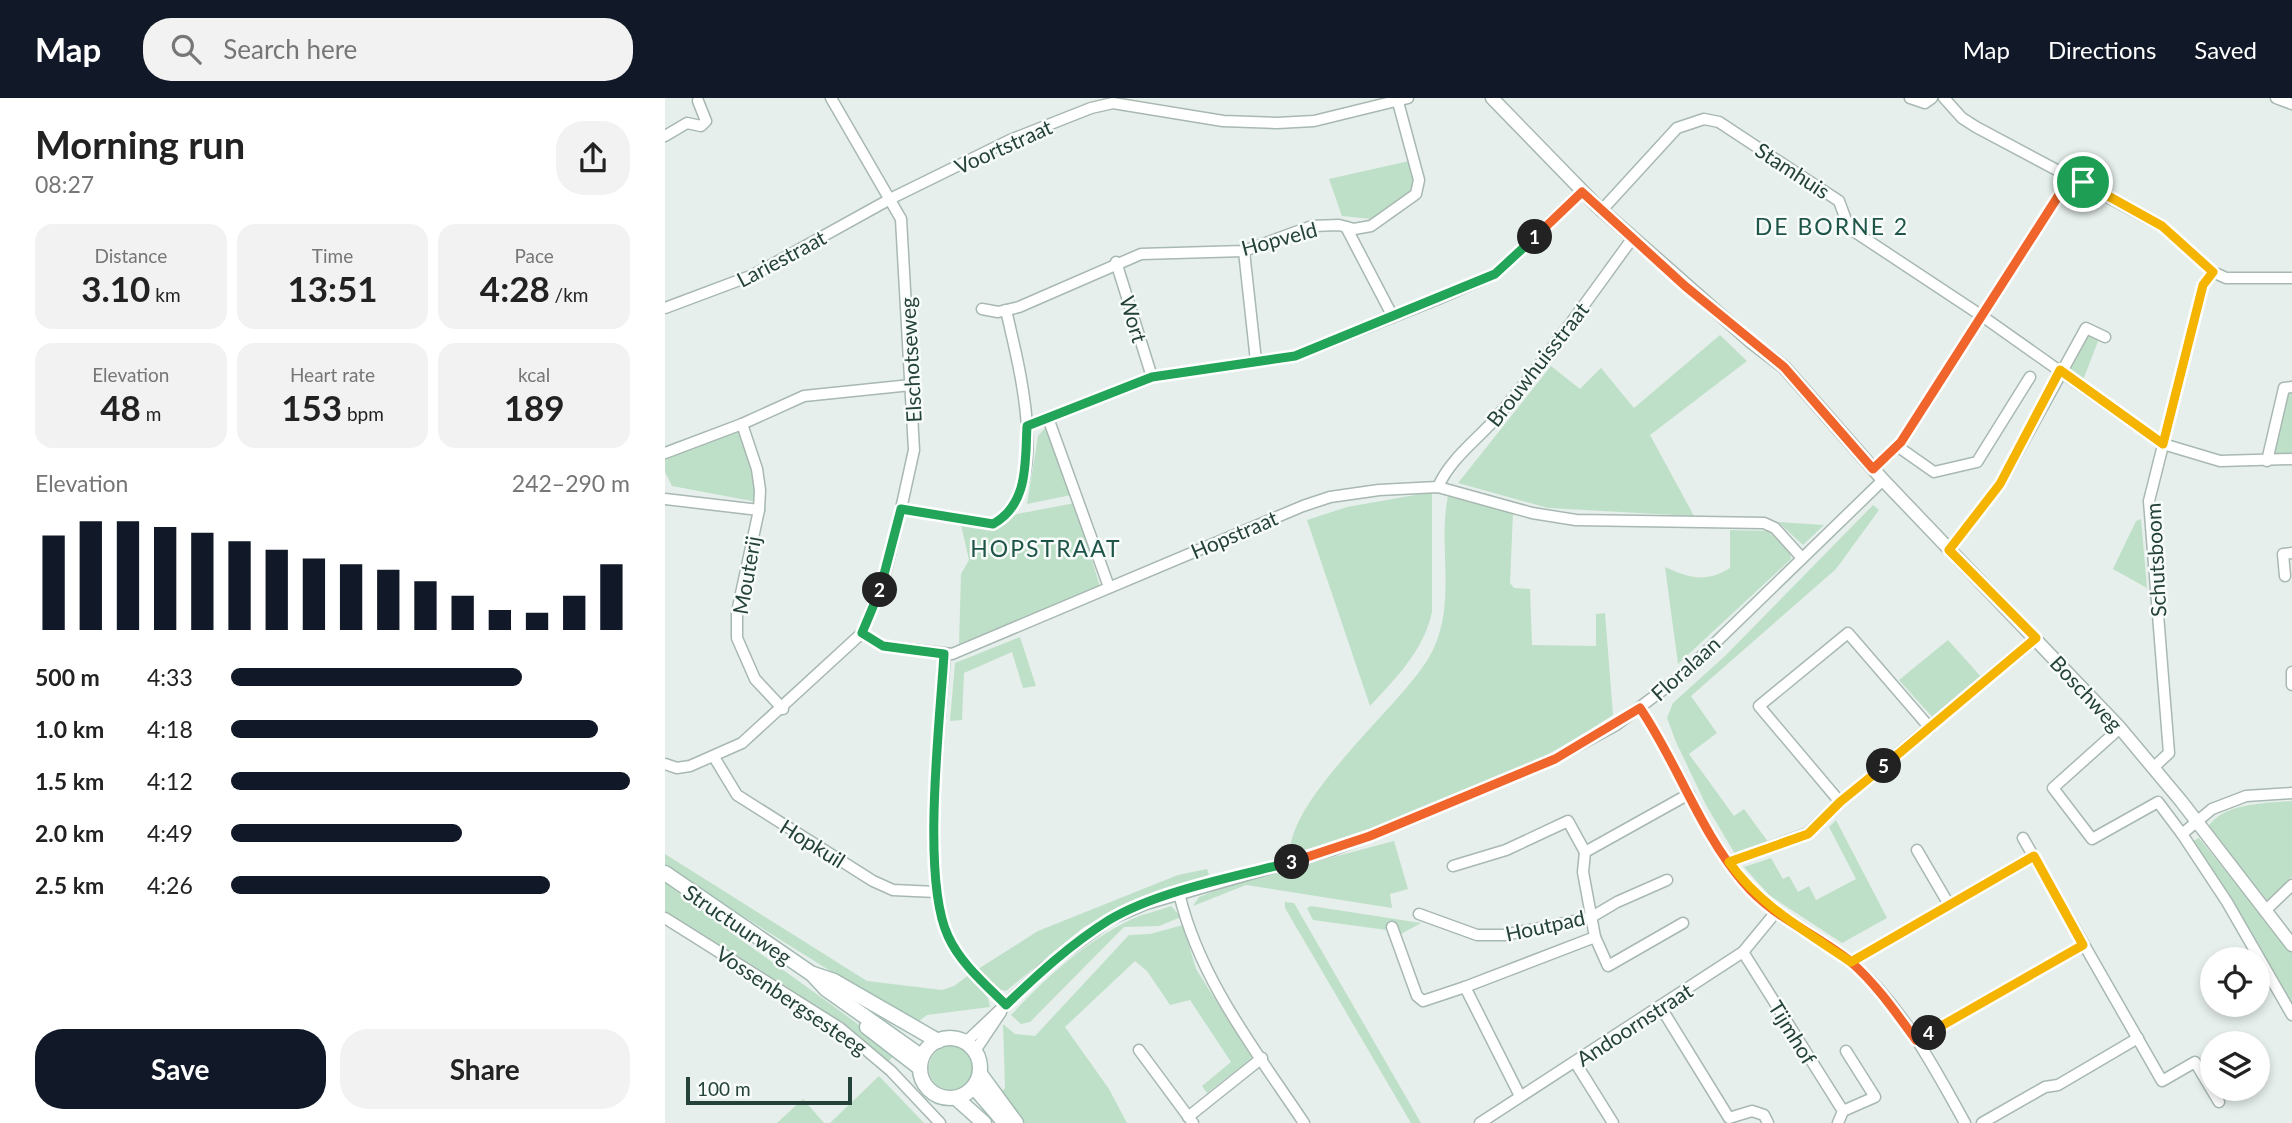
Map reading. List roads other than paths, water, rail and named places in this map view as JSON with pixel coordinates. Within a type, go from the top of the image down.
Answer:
[{"type":"main road","name":"Structuurweg","points":[[665,873],[812,974],[834,981],[938,1041]]},
{"type":"main road","name":"Structuurweg","points":[[812,974],[822,994],[921,1063]]},
{"type":"main road","points":[[984,1123],[956,1098],[940,1097],[931,1092],[922,1079],[921,1063],[938,1041],[952,1038],[970,1046],[977,1080],[1005,1123]]},
{"type":"main road","points":[[956,1098],[977,1080]]},
{"type":"main road","points":[[977,1080],[1016,1123]]},
{"type":"street","name":"Elschotseweg","points":[[831,98],[892,198],[901,219],[904,238],[913,450],[884,578],[870,619],[862,633]]},
{"type":"street","name":"Boschweg","points":[[1492,98],[1601,211],[1750,341],[1784,367],[1883,480],[2120,728],[2181,801],[2196,824],[2292,945]]},
{"type":"street","points":[[1910,98],[1925,103],[1932,98]]},
{"type":"street","points":[[1944,98],[1962,118],[1976,127],[2162,226],[2213,272],[2237,280],[2292,278]]},
{"type":"street","points":[[2276,98],[2292,104]]},
{"type":"street","name":"Voortstraat","points":[[892,198],[1010,140],[1113,100],[1223,121],[1277,123],[1314,121],[1403,100]]},
{"type":"street","name":"Hopveld","points":[[982,309],[1006,310],[1116,262],[1141,254],[1244,251],[1312,226],[1371,226],[1416,194],[1419,180],[1403,100]]},
{"type":"street","points":[[665,136],[687,122],[701,126],[706,121],[698,101]]},
{"type":"street","name":"Stamhuis","points":[[1601,211],[1677,128],[1704,119],[1719,122],[1839,201],[1849,228],[1982,316],[2163,444],[2220,461],[2292,459]]},
{"type":"street","points":[[1873,469],[1897,446],[2071,176]]},
{"type":"street","points":[[1027,426],[1152,377],[1295,356],[1495,274],[1582,192]]},
{"type":"street","name":"Lariestraat","points":[[665,308],[753,275],[892,198]]},
{"type":"street","points":[[1346,227],[1393,317]]},
{"type":"street","name":"Brouwhuisstraat","points":[[1438,487],[1444,473],[1496,418],[1552,348],[1632,239]]},
{"type":"street","points":[[1244,251],[1256,361]]},
{"type":"street","name":"Wort","points":[[1116,262],[1152,377]]},
{"type":"street","name":"Schutsboom","points":[[2153,768],[2169,753],[2149,501],[2203,285],[2213,272]]},
{"type":"street","points":[[901,509],[993,524],[1006,517],[1023,486],[1027,426],[1023,385],[1006,310]]},
{"type":"street","points":[[1949,550],[2000,484],[2085,328],[2105,337]]},
{"type":"street","points":[[1897,446],[1934,472],[1977,462],[2031,377]]},
{"type":"street","points":[[665,453],[742,424],[794,400],[815,394],[911,385]]},
{"type":"street","points":[[2267,461],[2284,388],[2292,387]]},
{"type":"street","points":[[1048,418],[1109,587]]},
{"type":"street","name":"Mouterij","points":[[742,424],[757,469],[759,510],[737,612],[737,638],[755,679],[783,709]]},
{"type":"street","name":"Floralaan","points":[[970,1046],[1044,968],[1111,919],[1179,893],[1333,850],[1381,832],[1555,759],[1640,708],[1680,677],[1883,480]]},
{"type":"street","name":"Hopstraat","points":[[862,633],[883,646],[944,654],[960,652],[1316,501],[1379,490],[1438,487],[1532,513],[1576,520],[1764,523],[1775,528],[1802,558]]},
{"type":"street","name":"Mouterij","points":[[665,499],[759,510]]},
{"type":"street","points":[[2284,576],[2283,554],[2292,553]]},
{"type":"street","points":[[665,764],[683,768],[742,743],[783,709],[862,633]]},
{"type":"street","points":[[1840,802],[1759,706],[1848,633],[1930,728]]},
{"type":"street","points":[[1729,862],[1808,834],[1840,802],[2036,638]]},
{"type":"street","points":[[944,654],[937,774],[936,892],[943,926],[955,949],[1004,1009]]},
{"type":"street","points":[[2292,671],[2292,685]]},
{"type":"street","points":[[1640,708],[1744,884],[1776,912],[1851,962],[1884,996],[1916,1040],[1965,1123]]},
{"type":"street","points":[[2120,728],[2053,788],[2092,839],[2158,802],[2227,902],[2292,1015]]},
{"type":"street","name":"Hopkuil","points":[[713,757],[737,795],[873,881],[893,890],[936,892]]},
{"type":"street","points":[[2182,834],[2212,809],[2246,796],[2292,793]]},
{"type":"street","points":[[1585,852],[1689,794]]},
{"type":"street","points":[[1453,866],[1506,850],[1568,821],[1585,852],[1583,872],[1590,918],[1608,966],[1683,923]]},
{"type":"street","points":[[2023,838],[2162,1081],[2195,1062],[2200,1070]]},
{"type":"street","points":[[1917,850],[1948,904]]},
{"type":"street","points":[[1851,962],[2034,856]]},
{"type":"street","name":"Houtpad","points":[[1419,914],[1487,936],[1559,926],[1590,918],[1617,902],[1667,880]]},
{"type":"street","points":[[2266,909],[2292,885]]},
{"type":"street","points":[[1179,893],[1185,919],[1207,974],[1304,1123]]},
{"type":"street","name":"Andoornstraat","points":[[1488,1121],[1520,1096],[1743,952],[1776,912]]},
{"type":"street","name":"Vossenbergsesteeg","points":[[665,918],[840,1028],[891,1071],[940,1123]]},
{"type":"street","points":[[1392,927],[1417,996],[1423,1001],[1595,937]]},
{"type":"street","points":[[1916,1040],[2083,945]]},
{"type":"street","name":"Tijmhof","points":[[1743,952],[1843,1111],[1875,1097],[1846,1051]]},
{"type":"street","points":[[1465,987],[1520,1096]]},
{"type":"street","points":[[1660,1006],[1730,1120],[1752,1111],[1763,1115],[1768,1123]]},
{"type":"street","points":[[1982,1123],[2045,1087],[2058,1085],[2138,1038]]},
{"type":"street","points":[[1139,1050],[1191,1120],[1262,1058]]},
{"type":"street","points":[[1575,1062],[1613,1123]]},
{"type":"street","points":[[1837,1123],[1843,1111]]},
{"type":"district","name":"DE BORNE 2","points":[[1832,226]]},
{"type":"district","name":"HOPSTRAAT","points":[[1046,548]]}]
